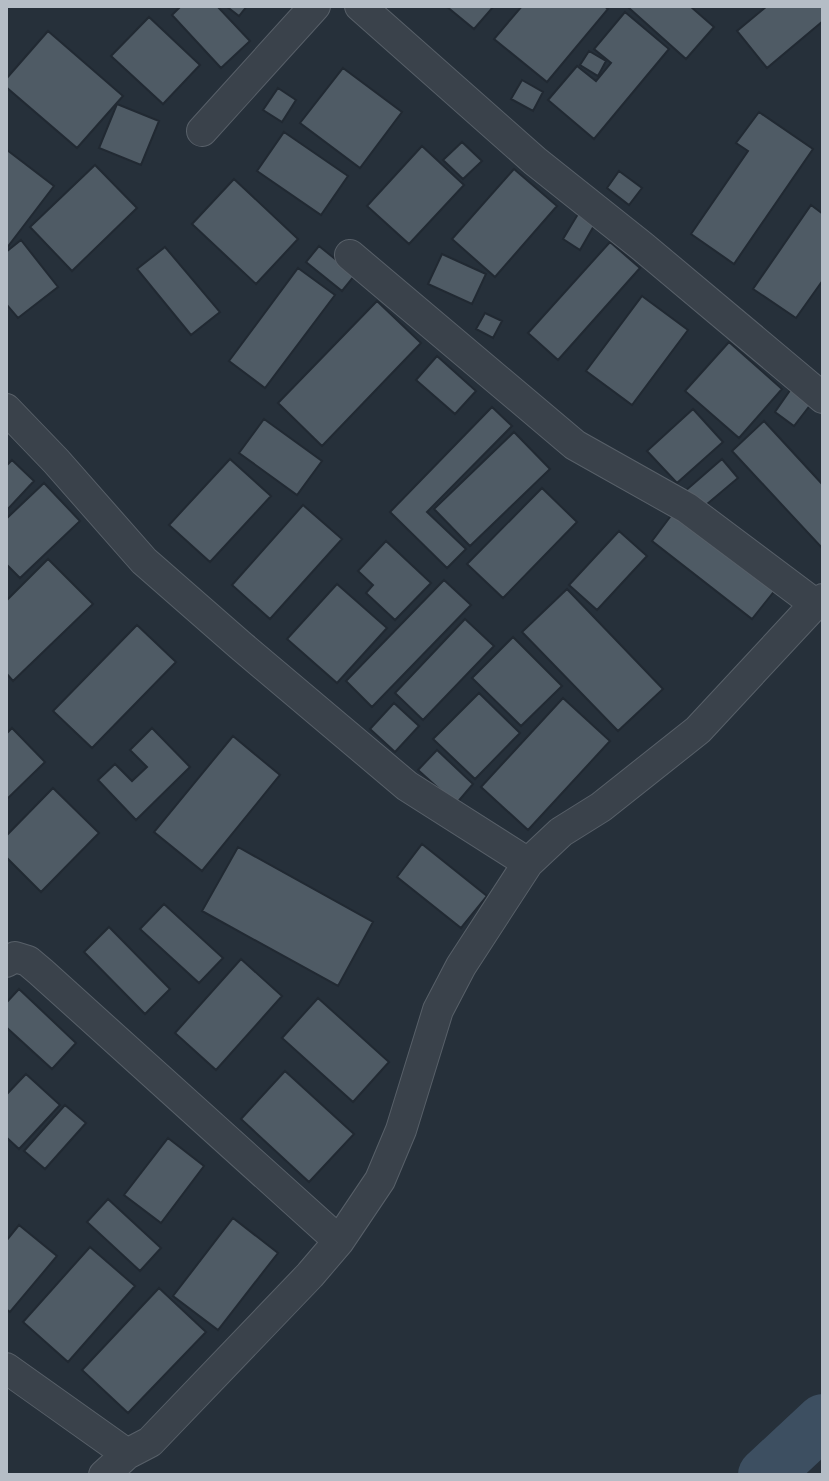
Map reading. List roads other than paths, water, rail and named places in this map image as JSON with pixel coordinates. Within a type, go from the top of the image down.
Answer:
[{"type":"street","points":[[202,131],[315,6]]},
{"type":"street","points":[[360,6],[535,161],[823,398]]},
{"type":"street","points":[[104,1475],[127,1454],[150,1442],[339,1241],[380,1180],[401,1130],[438,1010],[461,966],[528,863],[561,832],[601,807],[698,730],[819,601],[687,508],[575,445],[350,255]]},
{"type":"street","points":[[6,409],[144,561],[407,786],[528,863]]},
{"type":"street","points":[[6,962],[15,957],[28,961],[339,1241]]},
{"type":"street","points":[[6,1368],[127,1454]]},
{"type":"waterway","points":[[765,1475],[823,1421]]}]
